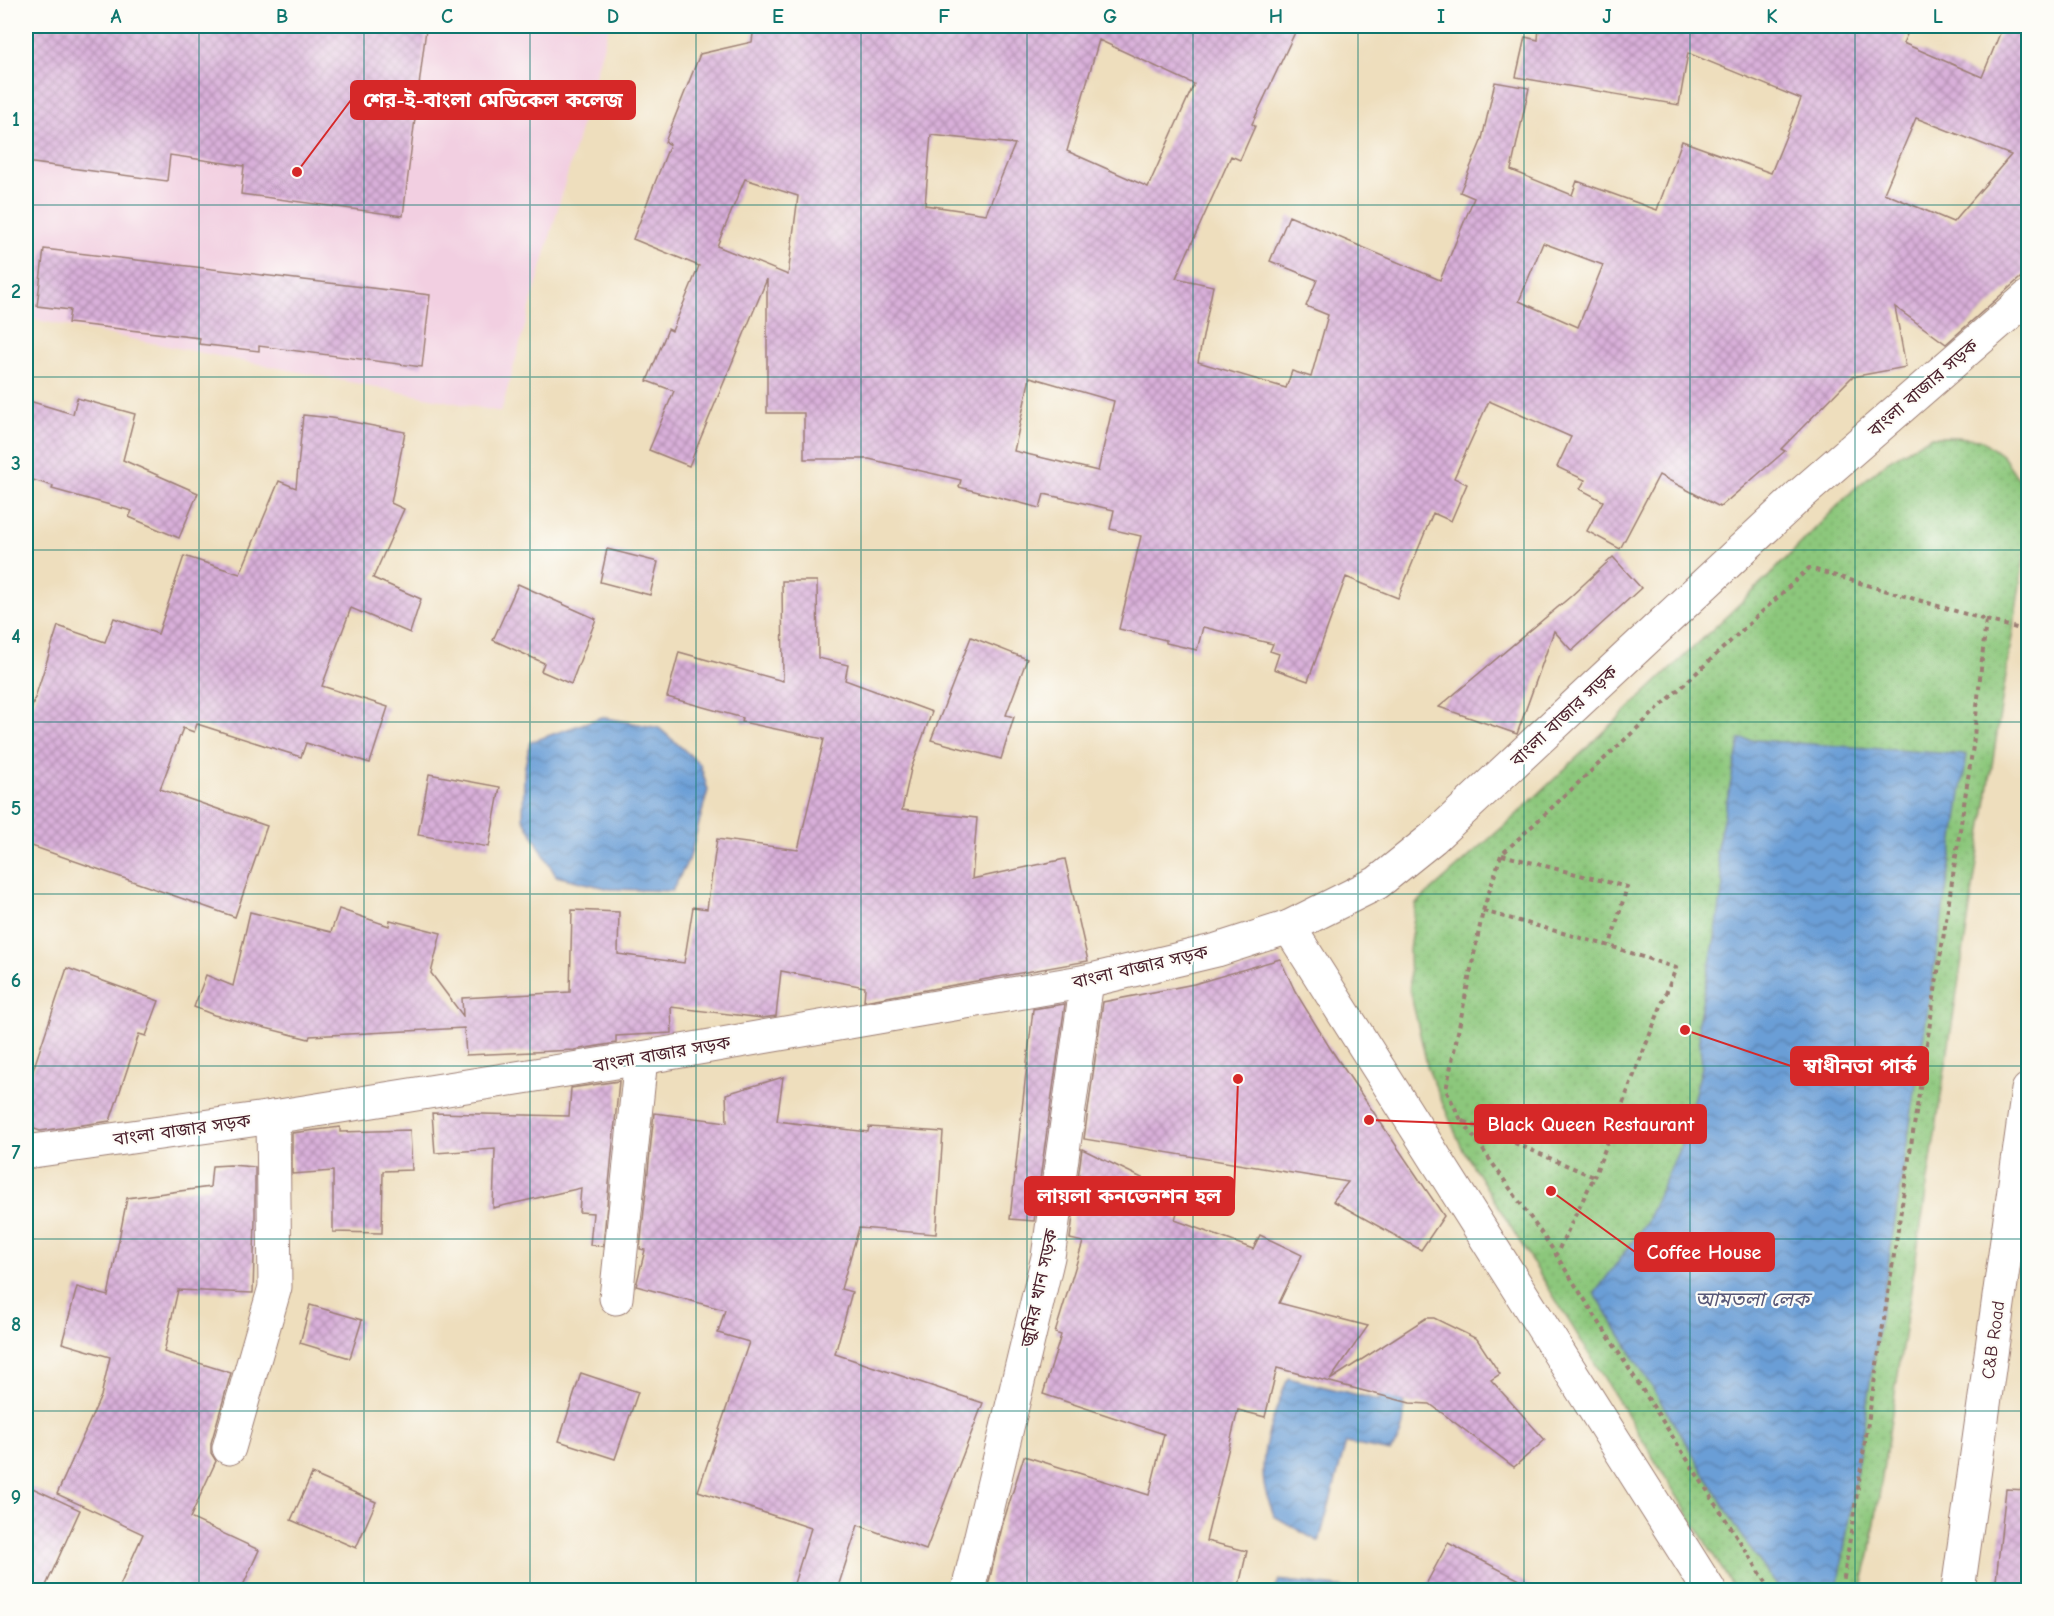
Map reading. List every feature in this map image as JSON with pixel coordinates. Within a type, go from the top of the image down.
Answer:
[{"type":"main road","name":"বাংলা বাজার সড়ক","points":[[26,1152],[273,1117],[641,1058],[1087,981],[1217,950],[1289,927],[1377,883],[1433,838],[1800,496],[2028,297]]},
{"type":"main road","points":[[1289,927],[1709,1590]]},
{"type":"main road","name":"জুমির খান সড়ক","points":[[968,1590],[1048,1257],[1087,981]]},
{"type":"main road","points":[[616,1298],[641,1058]]},
{"type":"main road","name":"C&B Road","points":[[1958,1590],[2028,1090]]},
{"type":"main road","points":[[229,1448],[275,1287],[273,1117]]},
{"type":"path","points":[[1772,1590],[1556,1255],[1461,1120],[1446,1090],[1483,911],[1501,855],[1809,567],[2028,631]]},
{"type":"path","points":[[1842,1590],[1973,746],[1986,620]]},
{"type":"path","points":[[1501,855],[1627,887],[1610,946]]},
{"type":"path","points":[[1483,911],[1610,946],[1676,968],[1594,1177],[1556,1255]]},
{"type":"path","points":[[1461,1120],[1594,1177]]},
{"type":"shaded area","points":[[26,26],[609,26],[501,412],[26,318]]},
{"type":"green space","points":[[1930,437],[1980,439],[2003,456],[2021,483],[2027,539],[1870,1555],[1861,1590],[1735,1590],[1462,1148],[1428,1069],[1410,991],[1409,950],[1416,904],[1515,816],[1769,576],[1853,490],[1888,461]]},
{"type":"water","points":[[602,717],[659,728],[700,764],[708,790],[690,857],[672,891],[610,889],[556,876],[523,818],[524,771],[530,742]]},
{"type":"water","name":"আমতলা লেক","points":[[1740,739],[1967,755],[1839,1583],[1836,1590],[1780,1590],[1747,1544],[1595,1293],[1646,1223],[1681,1145],[1702,1067],[1698,1022],[1723,885],[1716,852]]},
{"type":"water","points":[[1394,1363],[1403,1397],[1404,1420],[1397,1442],[1390,1452],[1346,1443],[1319,1542],[1274,1516],[1265,1488],[1264,1457],[1269,1430],[1288,1378],[1379,1400]]},
{"type":"water","points":[[1279,1580],[1363,1590],[1275,1590]]},
{"type":"building","points":[[26,26],[400,26],[426,29],[403,216],[241,194],[244,166],[170,155],[167,181],[26,162]]},
{"type":"building","points":[[754,26],[1298,26],[1252,124],[1255,126],[1240,160],[1231,156],[1176,278],[1213,286],[1198,362],[1286,388],[1292,371],[1311,377],[1328,315],[1306,306],[1317,280],[1270,261],[1289,216],[1440,280],[1474,198],[1460,192],[1482,139],[1495,82],[1529,88],[1511,170],[1572,195],[1577,181],[1657,210],[1682,141],[1771,173],[1801,99],[1688,53],[1679,105],[1516,77],[1525,37],[1538,40],[1539,26],[1911,26],[1903,43],[1982,77],[2003,26],[2028,26],[2028,271],[1946,344],[1895,307],[1906,367],[1852,377],[1781,449],[1785,451],[1720,507],[1659,475],[1620,549],[1587,531],[1603,501],[1580,489],[1585,480],[1557,467],[1571,437],[1489,401],[1454,478],[1467,484],[1451,521],[1433,513],[1398,598],[1346,577],[1308,681],[1274,669],[1279,654],[1270,651],[1273,644],[1203,627],[1197,650],[1119,629],[1141,536],[1110,529],[1114,510],[1044,494],[1040,508],[959,487],[961,480],[869,459],[804,459],[804,413],[767,413],[767,279],[689,466],[649,450],[674,391],[647,381],[668,329],[672,331],[699,266],[633,239],[670,144],[665,142],[700,54],[752,42]],"holes":[[[1099,40],[1194,84],[1148,187],[1067,151]],[[1916,118],[2011,155],[1953,222],[1884,193]],[[931,135],[1015,144],[986,214],[925,205]],[[745,179],[798,196],[788,275],[717,246]],[[1543,243],[1603,265],[1578,327],[1519,301]],[[1030,377],[1114,401],[1098,471],[1014,451]]]},
{"type":"building","points":[[44,249],[430,295],[422,367],[259,346],[259,351],[199,344],[200,338],[68,323],[70,310],[37,306]]},
{"type":"building","points":[[77,398],[135,414],[123,460],[198,493],[179,538],[129,517],[132,511],[52,489],[53,486],[26,478],[26,400],[73,414]]},
{"type":"building","points":[[303,415],[332,418],[405,432],[391,503],[404,509],[373,578],[421,599],[410,633],[351,608],[322,686],[388,707],[370,763],[306,743],[301,757],[197,724],[194,732],[183,728],[160,789],[267,826],[235,917],[26,844],[26,726],[58,626],[105,642],[114,618],[158,634],[184,556],[240,574],[279,481],[296,488]]},
{"type":"building","points":[[607,549],[658,562],[650,595],[600,582]]},
{"type":"building","points":[[1613,557],[1641,588],[1572,651],[1554,631],[1517,734],[1439,707],[1570,597]]},
{"type":"building","points":[[782,581],[817,581],[818,658],[848,665],[845,680],[932,712],[911,769],[902,810],[977,818],[972,879],[1065,859],[1088,961],[864,1001],[865,987],[781,971],[776,1016],[762,1018],[671,1007],[672,1033],[616,1036],[616,1043],[574,1050],[466,1055],[464,1028],[310,1036],[309,1039],[214,1015],[194,1007],[206,975],[233,986],[250,912],[331,932],[339,909],[389,926],[390,920],[441,933],[431,973],[463,1016],[462,998],[570,992],[572,910],[619,912],[618,954],[684,963],[693,907],[707,909],[717,839],[798,850],[824,739],[742,722],[743,718],[667,697],[679,652],[783,681]]},
{"type":"building","points":[[518,584],[596,619],[571,684],[541,671],[544,663],[493,640]]},
{"type":"building","points":[[971,637],[1027,659],[1006,715],[1014,717],[1001,759],[931,740]]},
{"type":"building","points":[[429,774],[500,787],[489,847],[418,835]]},
{"type":"building","points":[[1280,959],[1295,991],[1330,1048],[1444,1216],[1421,1250],[1333,1201],[1348,1182],[1084,1139],[1103,1002],[1194,984]]},
{"type":"building","points":[[67,968],[159,1001],[146,1036],[139,1034],[110,1121],[40,1131],[26,1126],[26,1091]]},
{"type":"building","points":[[1065,1004],[1034,1221],[1010,1219],[1033,1009]]},
{"type":"building","points":[[783,1077],[777,1121],[868,1132],[869,1127],[943,1132],[936,1234],[859,1228],[841,1289],[852,1292],[835,1354],[983,1403],[926,1550],[858,1525],[837,1590],[792,1590],[811,1528],[698,1491],[749,1342],[718,1333],[725,1310],[636,1286],[645,1250],[640,1249],[654,1113],[727,1122],[726,1094]]},
{"type":"building","points":[[619,1081],[603,1246],[590,1245],[593,1213],[579,1212],[581,1188],[493,1208],[495,1149],[435,1153],[432,1113],[569,1116],[571,1088]]},
{"type":"building","points":[[340,1127],[340,1132],[410,1130],[412,1170],[383,1171],[382,1233],[333,1232],[333,1171],[292,1174],[292,1133]]},
{"type":"building","points":[[1082,1149],[1181,1197],[1175,1220],[1253,1249],[1260,1235],[1302,1255],[1279,1303],[1368,1326],[1330,1380],[1426,1318],[1434,1318],[1477,1339],[1500,1374],[1491,1380],[1545,1440],[1514,1467],[1430,1404],[1410,1403],[1277,1368],[1265,1417],[1238,1410],[1206,1541],[1247,1551],[1238,1590],[987,1590],[1003,1523],[1024,1456],[1149,1495],[1164,1434],[1043,1394],[1061,1335],[1055,1333],[1083,1242],[1070,1239]]},
{"type":"building","points":[[212,1166],[255,1167],[253,1293],[178,1290],[164,1352],[231,1373],[211,1443],[211,1453],[216,1461],[190,1518],[259,1550],[241,1590],[118,1590],[143,1534],[57,1494],[101,1396],[110,1357],[62,1343],[77,1287],[108,1296],[127,1198],[210,1187]]},
{"type":"building","points":[[310,1305],[362,1320],[350,1358],[300,1343]]},
{"type":"building","points":[[581,1373],[638,1392],[615,1459],[559,1441]]},
{"type":"building","points":[[312,1474],[376,1502],[356,1548],[291,1520]]},
{"type":"building","points":[[26,1485],[80,1510],[44,1590],[26,1590]]},
{"type":"building","points":[[2006,1489],[2028,1490],[2028,1590],[1995,1590]]},
{"type":"building","points":[[1448,1543],[1539,1590],[1423,1590]]},
{"type":"place","name":"শের-ই-বাংলা মেডিকেল কলেজ","points":[[297,172]]},
{"type":"place","name":"স্বাধীনতা পার্ক","points":[[1685,1030]]},
{"type":"place","name":"লায়লা কনভেনশন হল","points":[[1238,1079]]},
{"type":"place","name":"Black Queen Restaurant","points":[[1369,1120]]},
{"type":"place","name":"Coffee House","points":[[1551,1191]]}]
